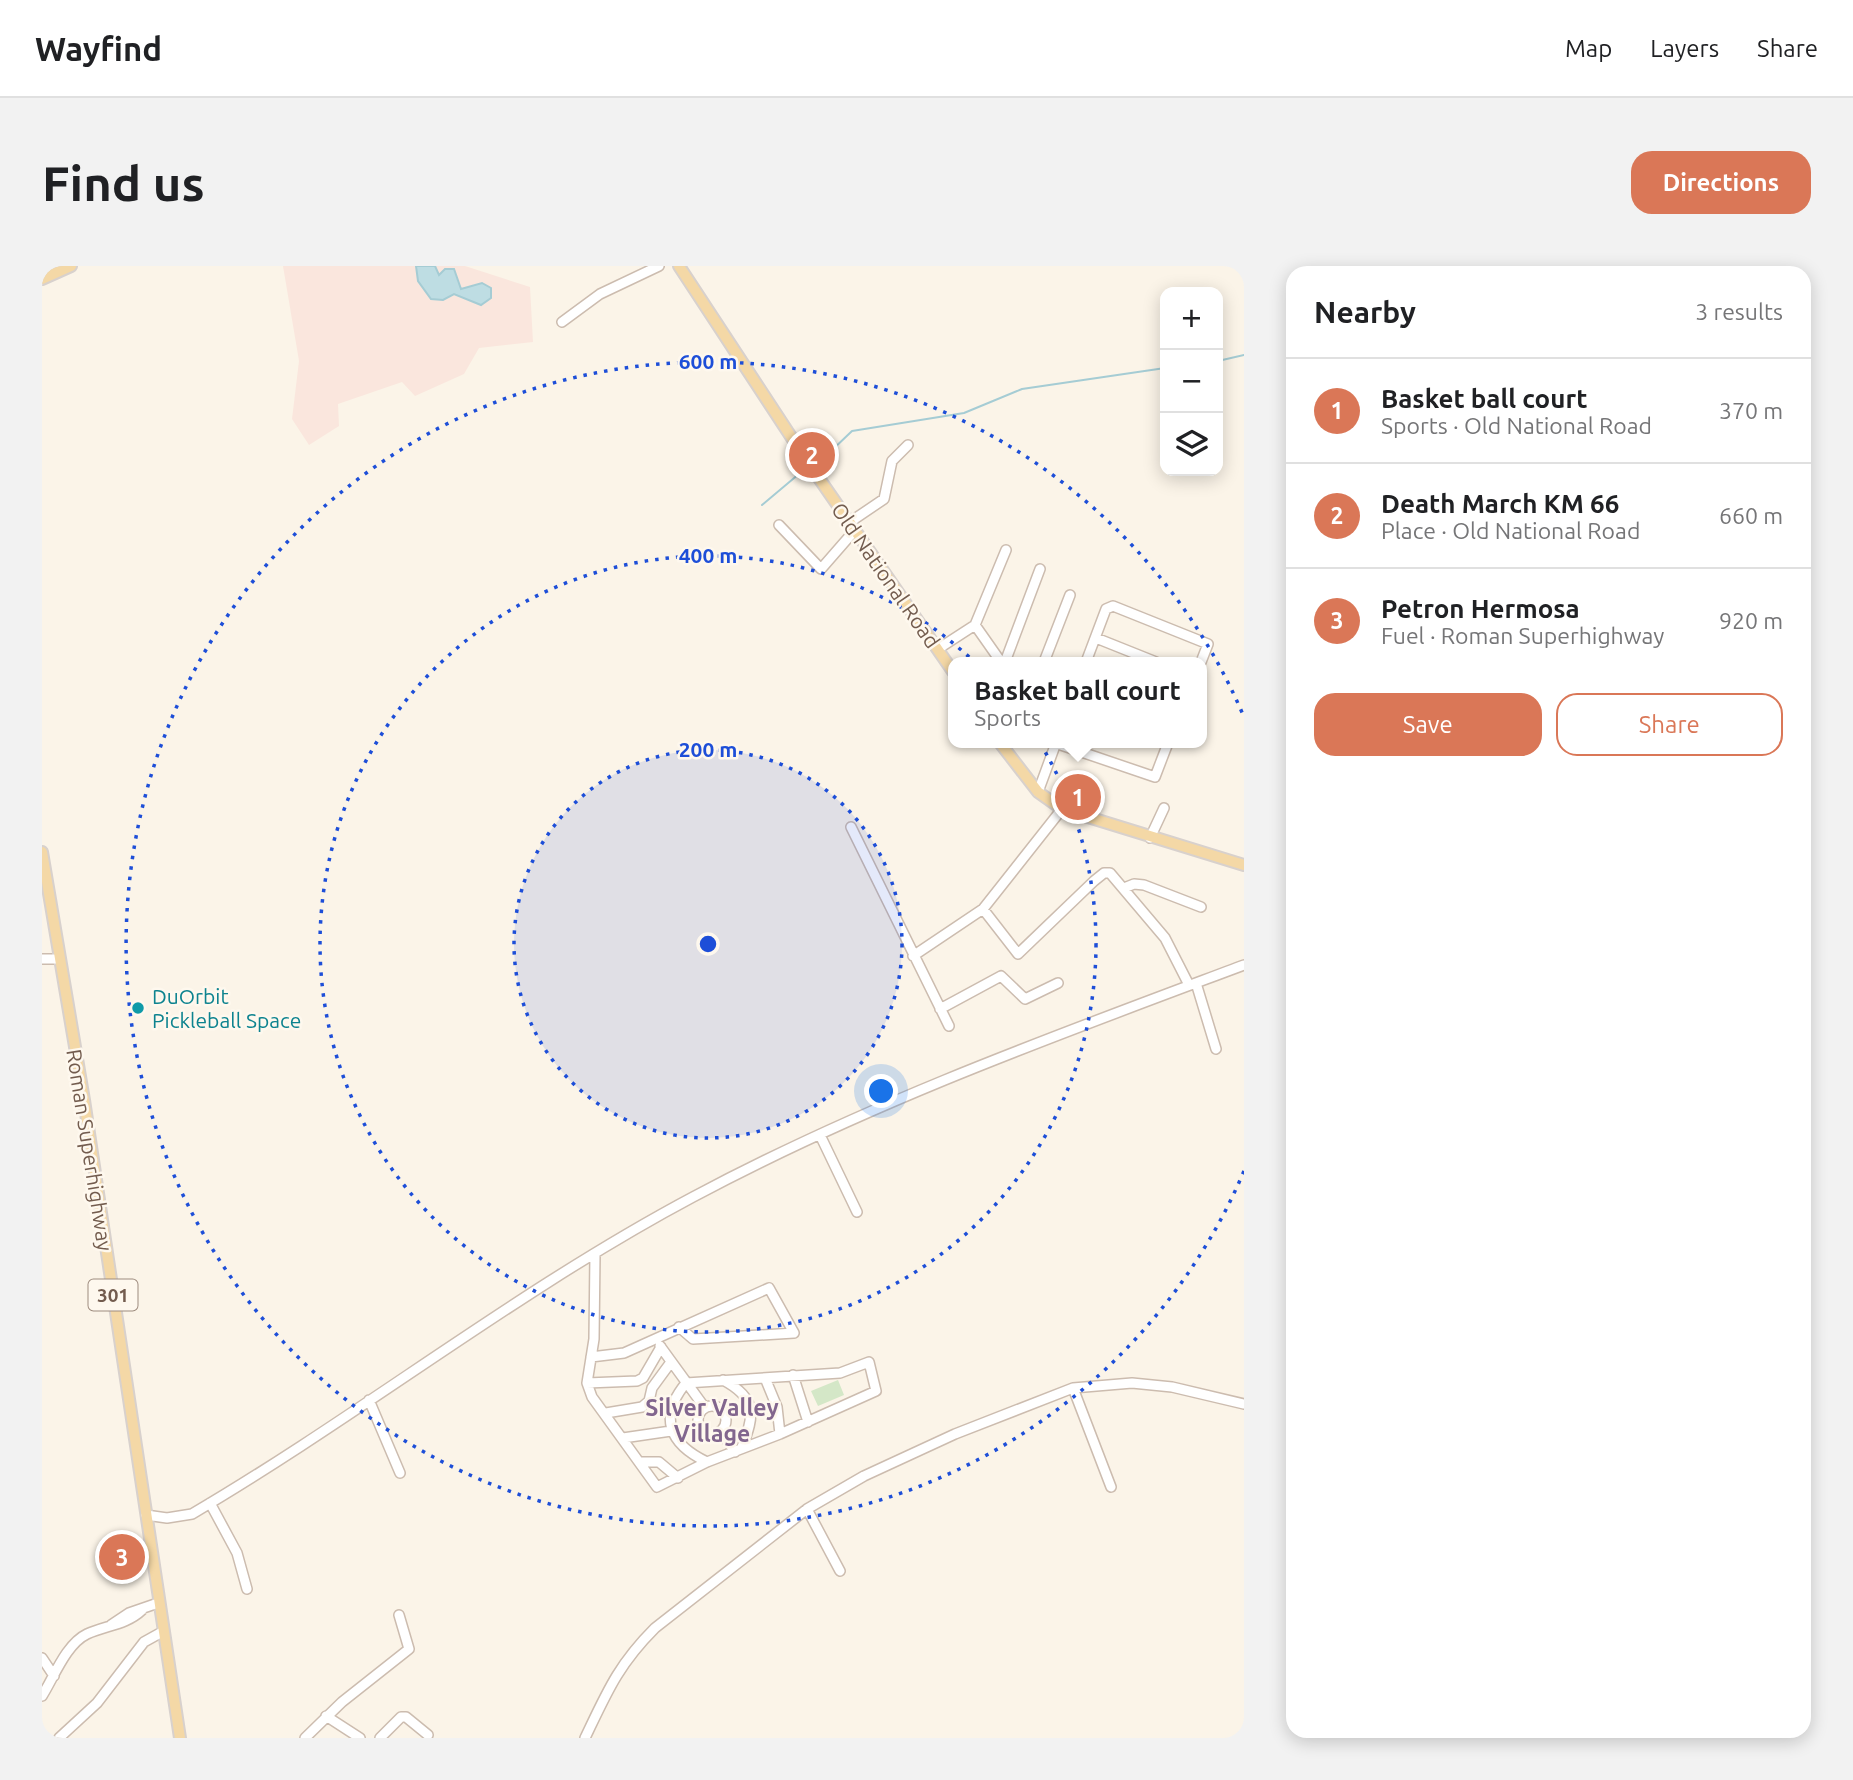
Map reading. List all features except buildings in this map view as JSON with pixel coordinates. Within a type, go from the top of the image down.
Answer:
[{"type":"main road","points":[[42,279],[71,266]]},
{"type":"main road","name":"Old National Road","points":[[679,266],[807,461],[948,665]]},
{"type":"main road","points":[[1004,748],[1038,792],[1062,809],[1244,865]]},
{"type":"main road","name":"Roman Superhighway","points":[[42,852],[86,1114],[180,1738]]},
{"type":"street","points":[[562,322],[600,294],[659,266]]},
{"type":"street","points":[[779,525],[821,569],[853,526],[884,499],[888,470],[908,445]]},
{"type":"street","points":[[937,649],[975,625],[1006,550]]},
{"type":"street","points":[[1005,657],[1040,569]]},
{"type":"street","points":[[1046,657],[1070,595]]},
{"type":"street","points":[[1088,657],[1109,608],[1118,606],[1208,644],[1203,657]]},
{"type":"street","points":[[975,625],[999,657]]},
{"type":"street","points":[[1096,638],[1144,657]]},
{"type":"street","points":[[1038,792],[1053,748]]},
{"type":"street","points":[[1070,748],[1155,777],[1165,748]]},
{"type":"street","points":[[1150,838],[1164,808]]},
{"type":"street","points":[[913,956],[983,909],[1062,809]]},
{"type":"street","points":[[851,827],[949,1026]]},
{"type":"street","points":[[983,909],[1018,954],[1104,873],[1110,873],[1165,938],[1193,984],[1216,1049]]},
{"type":"street","points":[[1124,888],[1134,884],[1144,885],[1201,907]]},
{"type":"street","points":[[42,959],[59,959]]},
{"type":"street","points":[[146,1515],[177,1518],[192,1514],[595,1254],[691,1198],[920,1089],[1244,965]]},
{"type":"street","points":[[940,1009],[1001,976],[1026,999],[1058,983]]},
{"type":"street","points":[[820,1135],[857,1212]]},
{"type":"street","points":[[595,1254],[594,1339],[587,1383],[592,1397],[657,1487],[707,1462],[780,1434],[876,1391],[867,1361],[840,1373],[686,1383]]},
{"type":"street","points":[[591,1357],[624,1353],[679,1327],[769,1289],[794,1333],[693,1339],[679,1327]]},
{"type":"street","points":[[655,1338],[705,1408]]},
{"type":"street","points":[[587,1383],[637,1381],[643,1378],[661,1347]]},
{"type":"street","points":[[606,1413],[642,1407],[649,1401],[652,1388],[671,1362]]},
{"type":"street","points":[[793,1376],[808,1422]]},
{"type":"street","points":[[765,1378],[777,1407],[780,1434]]},
{"type":"street","points":[[722,1380],[735,1387],[749,1404],[752,1416],[738,1450]]},
{"type":"street","points":[[686,1383],[671,1407],[671,1431],[684,1447],[707,1462]]},
{"type":"street","points":[[585,1738],[611,1680],[634,1649],[723,1572],[807,1509],[864,1476],[955,1434],[1073,1388],[1132,1383],[1191,1391],[1244,1404]]},
{"type":"street","points":[[1073,1388],[1111,1487]]},
{"type":"street","points":[[369,1400],[400,1473]]},
{"type":"street","points":[[714,1406],[722,1410],[726,1418],[721,1431],[708,1433],[701,1427],[699,1414],[705,1408],[714,1406]]},
{"type":"street","points":[[623,1438],[671,1431]]},
{"type":"street","points":[[721,1431],[738,1450]]},
{"type":"street","points":[[640,1462],[659,1462],[678,1478]]},
{"type":"street","points":[[210,1503],[237,1553],[247,1589]]},
{"type":"street","points":[[807,1509],[840,1571]]},
{"type":"street","points":[[42,1696],[71,1648],[85,1635],[128,1620],[158,1603]]},
{"type":"street","points":[[305,1738],[326,1716],[409,1650],[399,1615]]},
{"type":"street","points":[[59,1738],[97,1703],[144,1642],[162,1632]]},
{"type":"street","points":[[42,1658],[54,1676]]},
{"type":"street","points":[[326,1716],[360,1738]]},
{"type":"street","points":[[380,1738],[401,1717],[406,1717],[428,1735]]},
{"type":"shaded area","points":[[283,266],[465,266],[530,287],[533,342],[479,348],[464,374],[415,396],[402,382],[338,404],[339,426],[309,445],[292,419],[299,361]]},
{"type":"green space","points":[[1069,783],[1093,791],[1088,811],[1063,803]]},
{"type":"green space","points":[[838,1380],[844,1395],[818,1406],[811,1391]]},
{"type":"water","points":[[416,266],[435,266],[439,275],[445,269],[454,269],[461,289],[482,283],[491,288],[491,298],[481,305],[454,294],[443,300],[431,299],[418,281]]},
{"type":"waterway","points":[[1223,360],[1244,355]]},
{"type":"waterway","points":[[814,464],[852,431],[964,413],[1022,389],[1160,369]]},
{"type":"waterway","points":[[762,505],[806,468]]},
{"type":"place","name":"Death March KM 66","points":[[812,455]]},
{"type":"place","name":"Basket ball court","points":[[1078,797]]},
{"type":"place","name":"DuOrbit Pickleball Space","points":[[138,1008]]},
{"type":"place","name":"Petron Hermosa","points":[[122,1557]]},
{"type":"district","name":"Silver Valley Village","points":[[712,1420]]}]
